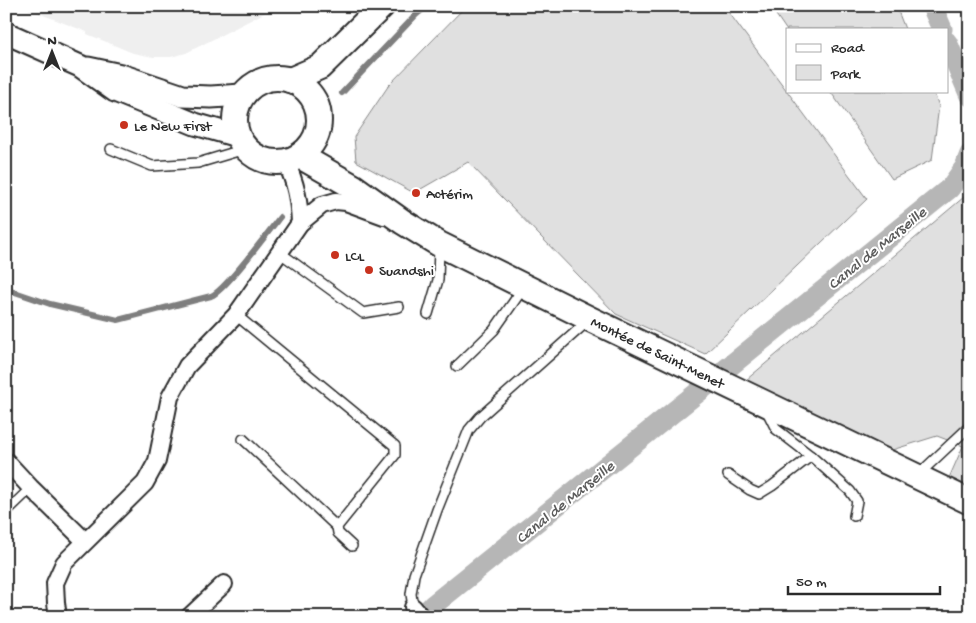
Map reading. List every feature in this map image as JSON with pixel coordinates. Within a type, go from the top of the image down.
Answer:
[{"type":"main road","points":[[290,80],[320,67],[382,6]]},
{"type":"main road","points":[[312,96],[320,67]]},
{"type":"main road","points":[[280,78],[290,80],[300,84],[312,96],[318,110],[319,124],[316,138],[309,148],[293,159],[271,162],[257,158],[241,142],[234,115],[237,105],[242,95],[259,82],[280,78]]},
{"type":"main road","name":"Montée de Saint-Menet","points":[[316,138],[354,187]]},
{"type":"main road","name":"Montée de Saint-Menet","points":[[293,159],[354,187],[403,222],[439,244],[524,287],[970,502]]},
{"type":"street","points":[[6,33],[80,66],[115,91],[241,142]]},
{"type":"street","points":[[80,66],[121,74],[183,96],[242,95]]},
{"type":"street","points":[[293,159],[294,180],[299,199],[300,223]]},
{"type":"street","points":[[58,617],[55,583],[64,563],[146,484],[157,461],[170,397],[186,366],[236,315],[300,223],[322,204],[336,201],[346,202],[403,222]]},
{"type":"street","points":[[6,461],[30,488],[85,541]]},
{"type":"street","points":[[189,617],[224,584]]},
{"type":"lane","points":[[111,149],[152,166],[198,163],[241,142]]},
{"type":"lane","points":[[428,314],[438,280],[439,244]]},
{"type":"lane","points":[[279,252],[363,313],[399,307]]},
{"type":"lane","points":[[457,366],[494,330],[524,287]]},
{"type":"lane","points":[[236,315],[395,446],[396,455],[337,527]]},
{"type":"lane","points":[[417,612],[411,594],[414,575],[437,510],[469,430],[480,417],[590,319]]},
{"type":"lane","points":[[762,402],[776,429],[850,490],[857,501],[854,516]]},
{"type":"lane","points":[[917,476],[970,426]]},
{"type":"lane","points":[[243,439],[337,527],[338,533],[352,546]]},
{"type":"lane","points":[[728,475],[759,494],[811,456]]},
{"type":"lane","points":[[6,512],[30,488]]},
{"type":"shaded area","points":[[20,6],[278,6],[186,53],[171,57],[153,57],[133,53],[87,34],[87,32]]},
{"type":"green space","points":[[466,6],[724,6],[867,199],[705,354],[616,314],[468,162],[414,193],[356,161],[354,137],[389,85]]},
{"type":"green space","points":[[770,6],[896,6],[905,28],[786,28],[786,30]]},
{"type":"green space","points":[[831,92],[933,92],[939,106],[932,160],[892,179]]},
{"type":"green space","points":[[970,192],[970,485],[968,486],[949,478],[963,446],[937,436],[892,450],[746,380]]},
{"type":"waterway","points":[[342,93],[416,15],[427,6]]},
{"type":"waterway","name":"Canal de Marseille","points":[[932,6],[942,28]]},
{"type":"waterway","name":"Canal de Marseille","points":[[948,44],[970,96]]},
{"type":"waterway","name":"Canal de Marseille","points":[[725,370],[950,188],[965,167],[970,154]]},
{"type":"waterway","points":[[6,289],[50,304],[118,320],[211,296],[226,284],[280,217]]},
{"type":"waterway","name":"Canal de Marseille","points":[[421,617],[433,605],[707,385]]},
{"type":"place","name":"Le New First","points":[[124,125]]},
{"type":"place","name":"Actérim","points":[[416,193]]},
{"type":"place","name":"LCL","points":[[335,255]]},
{"type":"place","name":"Suandshi","points":[[369,270]]}]
